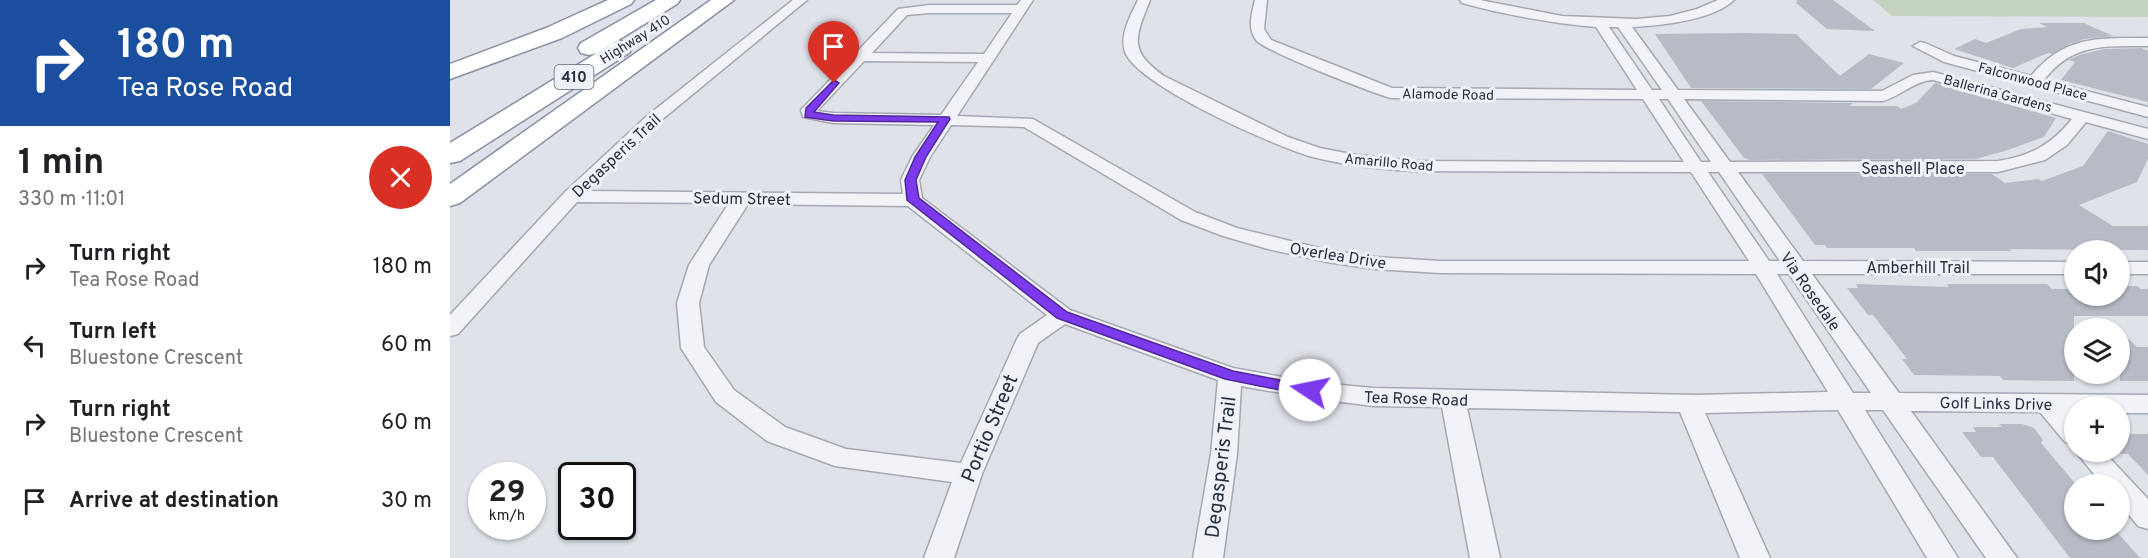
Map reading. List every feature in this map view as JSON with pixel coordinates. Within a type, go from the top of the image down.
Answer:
[{"type":"highway","points":[[450,72],[554,33],[624,0]]},
{"type":"highway","name":"Highway 410","points":[[450,131],[670,0]]},
{"type":"highway","name":"Highway 410","points":[[450,155],[699,0]]},
{"type":"highway","points":[[450,197],[724,0]]},
{"type":"street","name":"Degasperis Trail","points":[[450,329],[572,196],[653,119],[801,0]]},
{"type":"street","name":"Amarillo Road","points":[[1144,0],[1129,39],[1131,53],[1142,67],[1159,79],[1212,106],[1288,143],[1308,150],[1363,162],[1403,166],[1725,167]]},
{"type":"street","name":"Alamode Road","points":[[1261,0],[1258,37],[1266,43],[1381,90],[1402,94],[1661,95]]},
{"type":"street","points":[[1466,0],[1520,14],[1600,23],[1679,17],[1706,10],[1728,0]]},
{"type":"street","points":[[859,57],[903,12],[1024,4]]},
{"type":"street","points":[[913,200],[910,180],[921,157],[1024,4]]},
{"type":"street","name":"Via Rosedale","points":[[1600,23],[1725,167],[1792,266],[2002,558]]},
{"type":"street","name":"Via Rosedale","points":[[1622,23],[1696,167],[1762,266],[1943,558]]},
{"type":"street","points":[[2034,82],[2054,60],[2070,51],[2094,45],[2148,42]]},
{"type":"street","name":"Falconwood Place","points":[[1920,46],[1949,59],[2148,112]]},
{"type":"street","points":[[859,57],[987,58]]},
{"type":"street","name":"Overlea Drive","points":[[859,57],[809,110],[809,114],[833,118],[1027,122],[1188,216],[1264,242],[1327,256],[1376,263],[1440,267],[1762,266]]},
{"type":"street","name":"Ballerina Gardens","points":[[1661,95],[1883,96],[1894,94],[1916,76],[1936,76],[2148,134]]},
{"type":"street","name":"Seashell Place","points":[[1725,167],[1963,169],[1996,167],[2025,162],[2054,149],[2083,116]]},
{"type":"street","name":"Sedum Street","points":[[572,196],[913,200]]},
{"type":"street","points":[[742,198],[699,265],[688,303],[693,348],[725,396],[776,434],[844,459],[969,474]]},
{"type":"street","name":"Tea Rose Road","points":[[913,200],[1062,315],[1230,375],[1310,390],[1373,397],[1689,404],[1845,401]]},
{"type":"street","name":"Amberhill Trail","points":[[1762,266],[2064,268]]},
{"type":"street","points":[[2130,268],[2148,268]]},
{"type":"street","name":"Portio Street","points":[[939,558],[969,474],[1028,339],[1062,315]]},
{"type":"street","name":"Degasperis Trail","points":[[1208,558],[1224,454],[1230,375]]},
{"type":"street","points":[[1453,400],[1485,558]]},
{"type":"street","name":"Golf Links Drive","points":[[1845,401],[2148,404]]},
{"type":"street","points":[[1689,404],[1755,558]]},
{"type":"street","points":[[2047,404],[2064,424]]},
{"type":"street","points":[[2098,462],[2109,474]]},
{"type":"street","points":[[2130,498],[2148,518]]},
{"type":"green space","points":[[1873,0],[2148,0],[2148,17],[1892,16]]},
{"type":"building","points":[[1796,0],[1833,0],[1875,31],[1827,29],[1795,2],[1798,2]]},
{"type":"building","points":[[2039,23],[2084,23],[2113,36],[2084,39],[2013,68],[1954,49],[1975,39],[1986,43],[2021,29],[2047,27]]},
{"type":"building","points":[[1655,34],[1796,34],[1840,76],[1869,54],[1904,63],[1871,89],[1691,88]]},
{"type":"building","points":[[2142,48],[2148,51],[2148,102],[2061,80],[2075,62],[2069,60],[2079,55],[2104,49]]},
{"type":"building","points":[[1935,83],[2056,118],[2044,137],[1976,159],[1750,160],[1744,158],[1701,101],[1853,103],[1849,106],[1897,106],[1901,109],[1916,103]]},
{"type":"building","points":[[2108,131],[2148,144],[2148,159],[2137,182],[2079,205],[2113,226],[2148,226],[2148,250],[2130,250],[2130,240],[2064,240],[2064,249],[2009,249],[2012,251],[1827,248],[1825,245],[1815,245],[1762,174],[1992,174],[2005,183],[2038,179],[2042,181],[2083,166]]},
{"type":"building","points":[[1856,284],[1949,287],[1947,284],[2047,284],[2052,289],[2064,289],[2064,306],[2130,306],[2130,286],[2137,286],[2141,289],[2148,289],[2148,316],[2064,318],[2064,381],[2003,380],[2000,376],[1914,375],[1902,359],[1907,359],[1873,315],[1868,315],[1847,288],[1858,288]]},
{"type":"building","points":[[2130,340],[2137,347],[2148,347],[2148,381],[2130,381]]},
{"type":"building","points":[[1999,424],[2022,424],[2034,428],[2043,440],[2041,443],[2067,474],[2064,474],[2064,540],[2124,540],[2140,558],[2070,558],[1993,457],[1981,457],[1962,432],[1976,432],[1973,427],[2002,427]]},
{"type":"building","points":[[2130,434],[2148,434],[2148,475],[2130,456]]},
{"type":"route","points":[[834,83],[809,110],[809,114],[833,118],[945,119],[921,157],[910,180],[913,200],[1062,315],[1230,375],[1310,390]]}]
